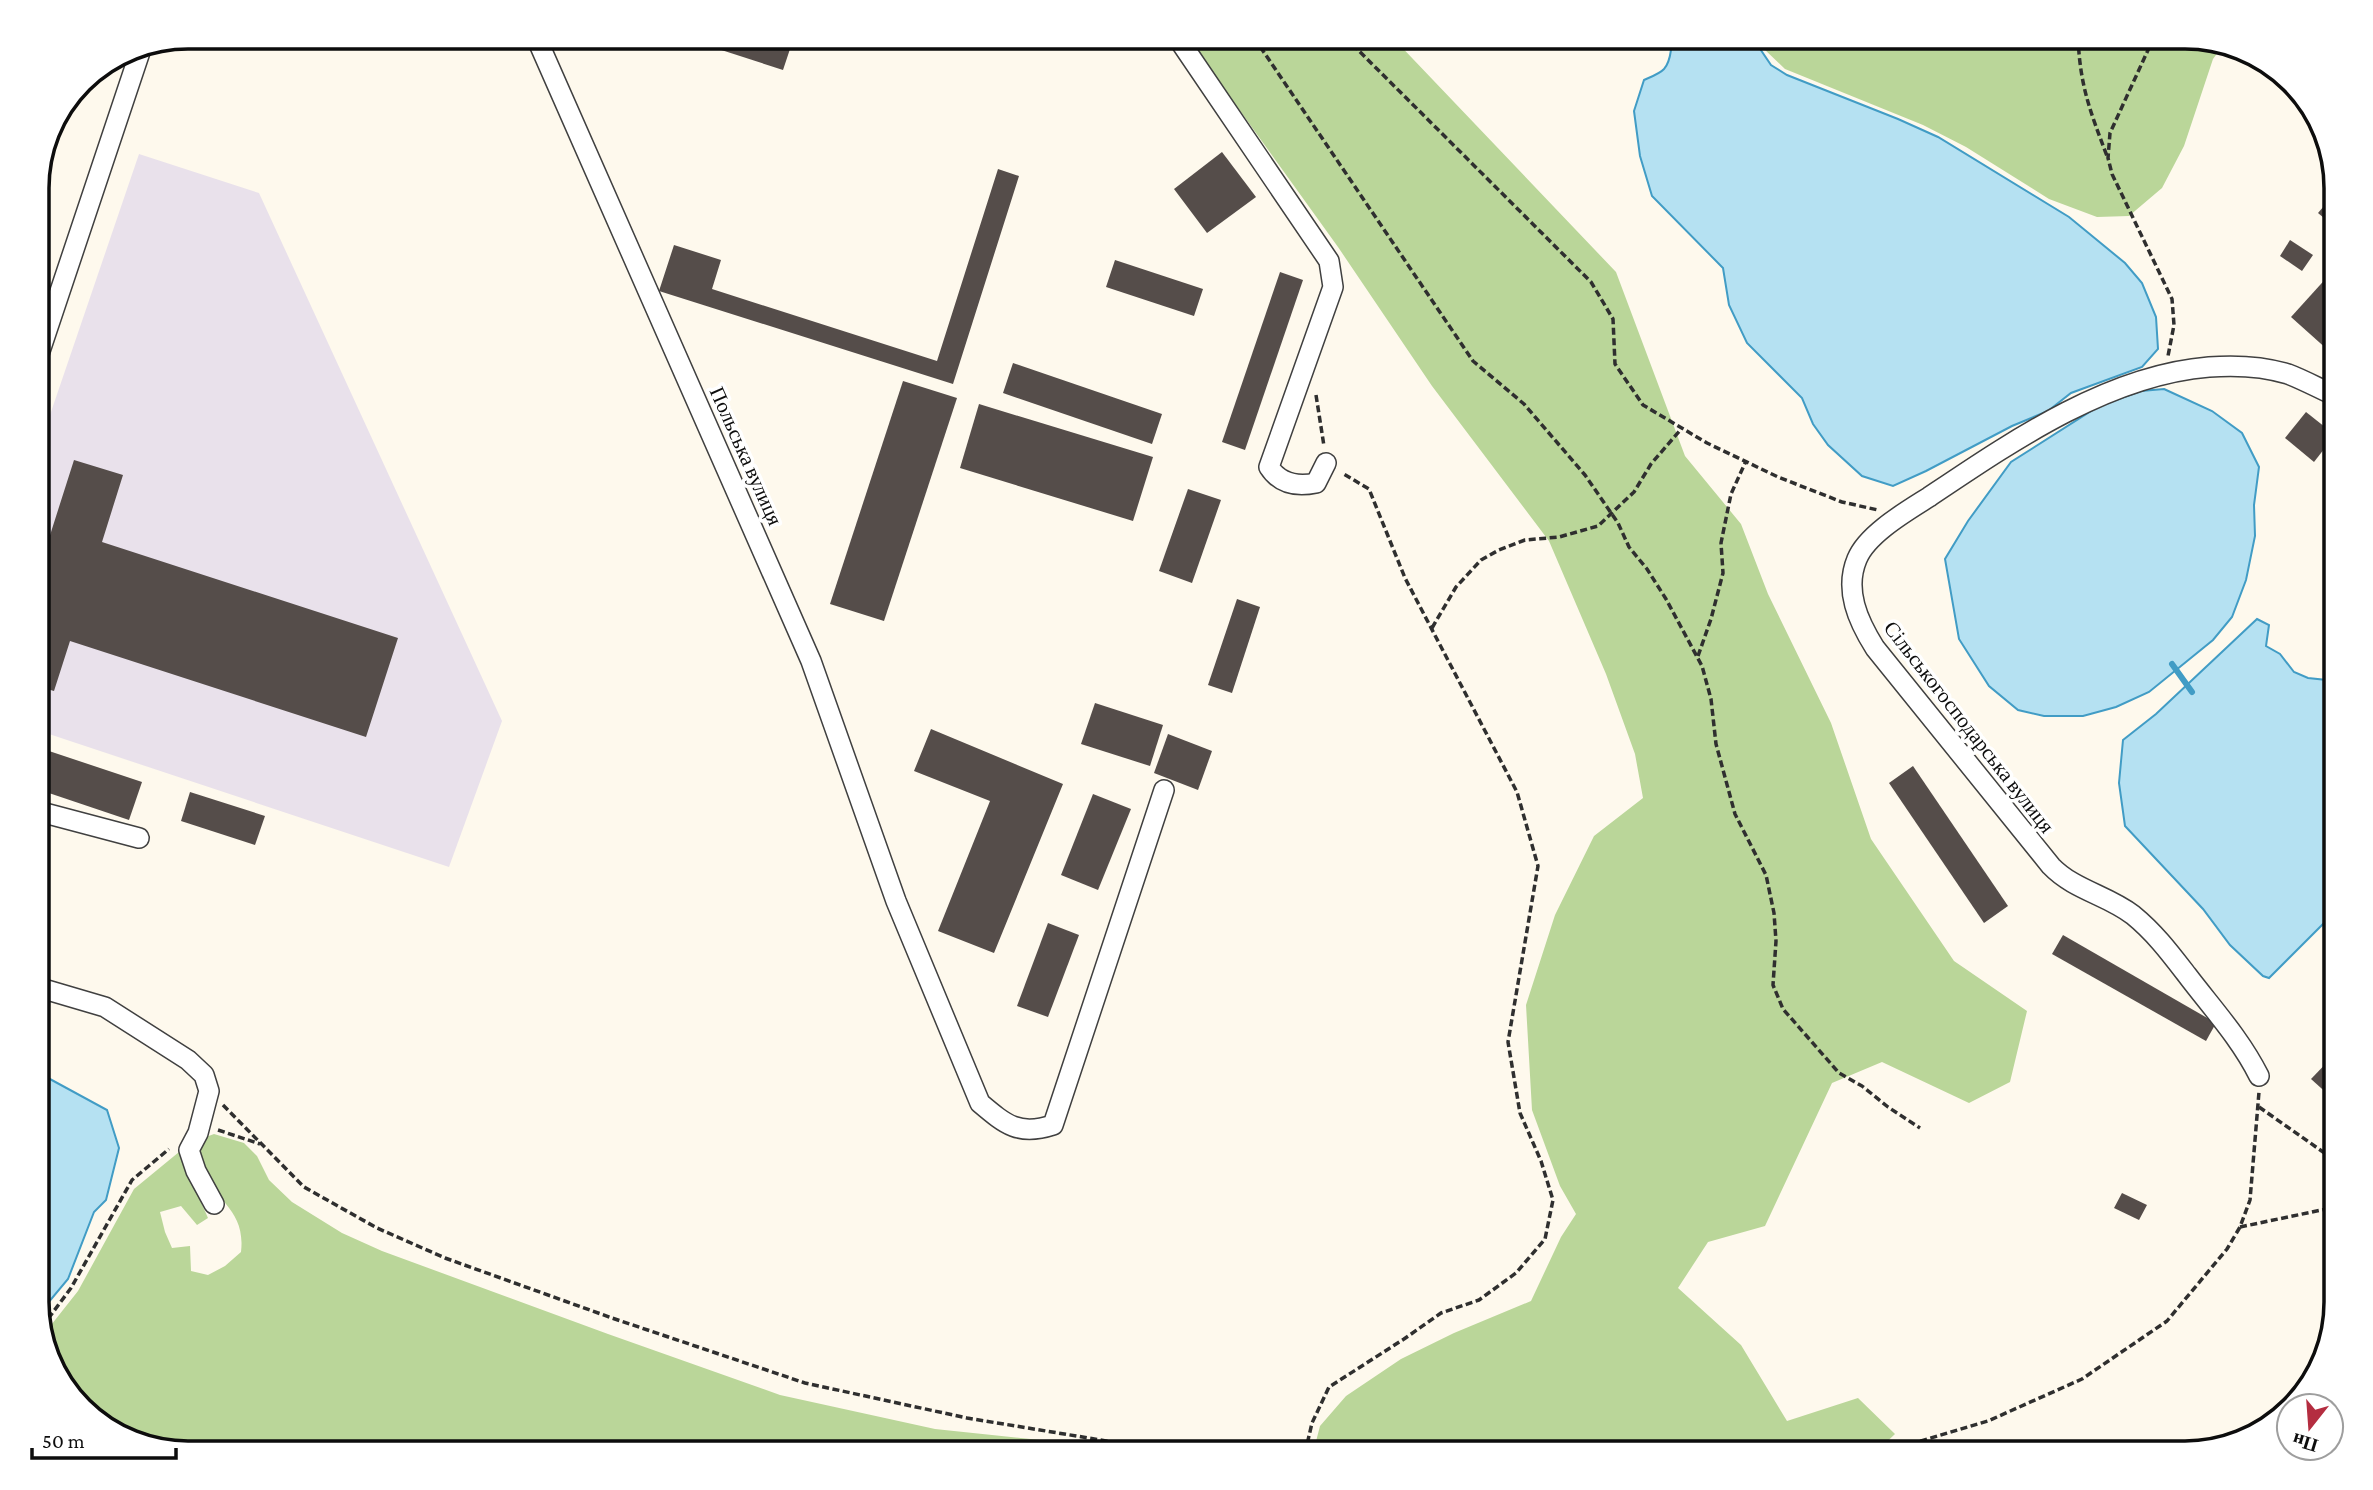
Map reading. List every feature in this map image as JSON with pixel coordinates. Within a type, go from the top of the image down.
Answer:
[{"type":"street","name":"Польська вулиця","points":[[541,49],[811,661],[896,901],[980,1103],[1004,1123],[1034,1131],[1053,1125],[1164,790]]},
{"type":"street","points":[[1185,49],[1329,261],[1333,287],[1269,467],[1276,478],[1300,486],[1316,483],[1326,464]]},
{"type":"street","points":[[49,324],[138,59]]},
{"type":"street","name":"Сільськогосподарська вулиця","points":[[2259,1076],[2238,1040],[2165,944],[2133,915],[2105,897],[2079,888],[2061,877],[1875,648],[1860,624],[1853,602],[1853,577],[1857,557],[1875,536],[1902,515],[2032,429],[2109,393],[2156,377],[2217,366],[2253,366],[2288,374],[2324,390]]},
{"type":"street","points":[[49,814],[139,838]]},
{"type":"street","points":[[49,991],[105,1007],[188,1060],[204,1075],[209,1091],[198,1133],[189,1150],[196,1171],[214,1204]]},
{"type":"path","points":[[1263,49],[1289,92],[1473,360],[1524,404],[1585,475],[1629,547],[1666,599],[1698,657],[1711,699],[1716,744],[1735,814],[1766,875],[1774,913],[1776,941],[1773,985],[1783,1009],[1839,1073],[1862,1086],[1920,1128]]},
{"type":"path","points":[[1357,49],[1591,282],[1613,319],[1615,364],[1643,405],[1746,461],[1842,502],[1902,515]]},
{"type":"path","points":[[2079,49],[2080,72],[2090,113],[2112,174],[2172,299],[2174,325],[2167,359],[2172,365],[2190,370]]},
{"type":"path","points":[[2108,158],[2110,133],[2148,49]]},
{"type":"path","points":[[1308,1441],[1312,1423],[1329,1387],[1441,1312],[1479,1300],[1516,1273],[1545,1239],[1553,1200],[1541,1161],[1520,1113],[1508,1042],[1538,866],[1517,792],[1405,578],[1369,489],[1326,464],[1315,388]]},
{"type":"path","points":[[1432,629],[1456,587],[1481,560],[1525,540],[1559,537],[1598,526],[1634,492],[1651,464],[1682,428]]},
{"type":"path","points":[[1698,657],[1723,573],[1720,543],[1731,494],[1746,461]]},
{"type":"path","points":[[1920,1441],[1988,1421],[2082,1379],[2167,1321],[2227,1249],[2240,1227],[2250,1200],[2254,1135],[2259,1107],[2259,1076]]},
{"type":"path","points":[[209,1091],[304,1187],[377,1228],[445,1258],[612,1318],[805,1382],[967,1418],[1107,1441]]},
{"type":"path","points":[[2259,1107],[2324,1153]]},
{"type":"path","points":[[198,1133],[216,1129],[262,1145]]},
{"type":"path","points":[[50,1316],[71,1288],[132,1180],[170,1149]]},
{"type":"path","points":[[2240,1227],[2324,1210]]},
{"type":"shaded area","points":[[139,154],[259,193],[502,721],[449,867],[49,734],[49,418]]},
{"type":"green space","points":[[1196,49],[1403,49],[1616,272],[1685,456],[1741,524],[1768,594],[1831,723],[1871,839],[1954,961],[2027,1011],[2010,1082],[1969,1103],[1882,1062],[1832,1083],[1765,1226],[1708,1242],[1678,1288],[1741,1345],[1787,1421],[1858,1398],[1895,1434],[1888,1441],[1316,1441],[1320,1426],[1346,1396],[1401,1359],[1454,1333],[1531,1301],[1561,1237],[1576,1214],[1560,1186],[1532,1110],[1526,1005],[1555,915],[1594,836],[1643,798],[1635,754],[1606,674],[1549,541],[1432,386],[1338,247]]},
{"type":"green space","points":[[1764,49],[2194,49],[2217,53],[2184,146],[2162,188],[2129,216],[2097,217],[2049,199],[1966,147],[1923,125],[1785,69]]},
{"type":"green space","points":[[214,1134],[244,1143],[257,1156],[269,1180],[292,1202],[342,1233],[382,1251],[608,1334],[780,1395],[935,1429],[1046,1441],[179,1441],[143,1434],[111,1418],[84,1394],[63,1363],[51,1325],[78,1291],[134,1189],[179,1152],[208,1218],[197,1225],[181,1206],[160,1212],[172,1248],[190,1246],[191,1271],[208,1275],[225,1266],[241,1252],[239,1226],[202,1169],[197,1147],[206,1137]]},
{"type":"water","points":[[1760,49],[1771,65],[1787,75],[1938,137],[2069,217],[2125,263],[2142,283],[2156,317],[2158,349],[2142,367],[2071,393],[2048,411],[2012,426],[1893,486],[1862,476],[1828,445],[1813,424],[1802,398],[1747,343],[1729,305],[1723,268],[1652,196],[1640,156],[1634,111],[1644,80],[1660,73],[1666,67],[1671,50]]},
{"type":"water","points":[[2164,389],[2212,411],[2242,433],[2259,467],[2254,505],[2255,536],[2246,580],[2232,617],[2213,640],[2149,692],[2116,707],[2083,716],[2044,716],[2018,710],[1989,686],[1959,639],[1945,559],[1968,521],[2011,462],[2099,406],[2141,391]]},
{"type":"water","points":[[2257,619],[2269,625],[2266,646],[2280,654],[2294,672],[2308,678],[2324,680],[2324,923],[2269,978],[2263,976],[2230,945],[2203,909],[2125,826],[2119,783],[2123,740],[2156,714]]},
{"type":"water","points":[[49,1079],[107,1110],[119,1148],[106,1200],[94,1212],[68,1279],[49,1302]]},
{"type":"building","points":[[718,49],[790,49],[783,70]]},
{"type":"building","points":[[1222,152],[1256,197],[1207,233],[1174,189]]},
{"type":"building","points":[[998,169],[1019,176],[953,384],[659,291],[674,245],[721,260],[712,289],[937,361]]},
{"type":"building","points":[[2324,206],[2324,218],[2318,213]]},
{"type":"building","points":[[2290,240],[2313,255],[2302,271],[2280,256]]},
{"type":"building","points":[[1115,260],[1203,289],[1194,316],[1106,287]]},
{"type":"building","points":[[1280,272],[1303,280],[1245,450],[1222,442]]},
{"type":"building","points":[[2324,281],[2324,347],[2291,317]]},
{"type":"building","points":[[1013,363],[1162,414],[1152,444],[1003,393]]},
{"type":"building","points":[[903,381],[957,398],[884,621],[830,604]]},
{"type":"building","points":[[979,404],[1153,457],[1133,521],[960,468]]},
{"type":"building","points":[[2306,412],[2324,426],[2324,449],[2314,462],[2285,438]]},
{"type":"building","points":[[74,460],[123,475],[102,542],[398,638],[366,737],[70,641],[54,691],[49,690],[49,538]]},
{"type":"building","points":[[1188,489],[1221,500],[1192,583],[1159,571]]},
{"type":"building","points":[[1237,599],[1260,607],[1232,693],[1208,685]]},
{"type":"building","points":[[1095,703],[1163,725],[1150,766],[1081,744]]},
{"type":"building","points":[[931,729],[1063,784],[994,953],[938,931],[990,801],[914,771]]},
{"type":"building","points":[[1168,734],[1212,751],[1198,790],[1154,773]]},
{"type":"building","points":[[49,751],[142,782],[129,820],[49,793]]},
{"type":"building","points":[[1913,766],[2008,906],[1984,923],[1889,783]]},
{"type":"building","points":[[190,792],[265,816],[255,845],[181,821]]},
{"type":"building","points":[[1093,794],[1131,809],[1098,890],[1061,875]]},
{"type":"building","points":[[1048,923],[1079,935],[1048,1017],[1017,1006]]},
{"type":"building","points":[[2063,935],[2216,1023],[2206,1041],[2052,954]]},
{"type":"building","points":[[2324,1065],[2324,1091],[2311,1079]]},
{"type":"building","points":[[2122,1193],[2147,1205],[2139,1220],[2114,1208]]},
{"type":"waterway","points":[[2172,664],[2192,692]]}]
